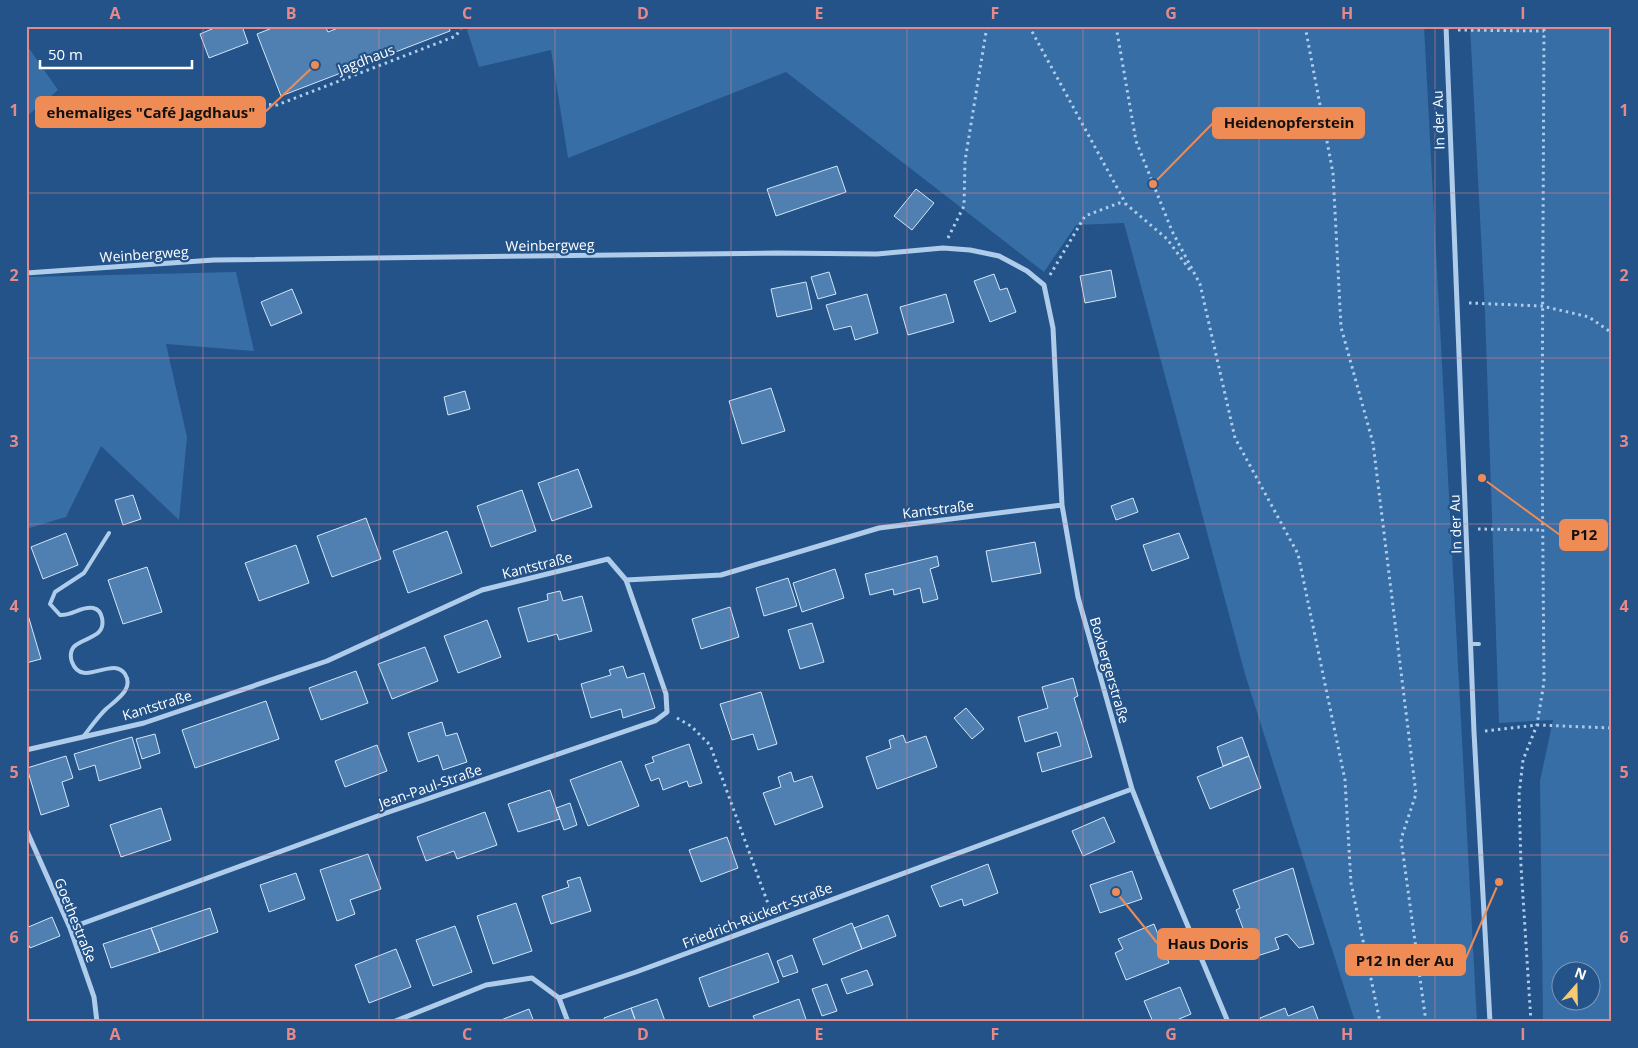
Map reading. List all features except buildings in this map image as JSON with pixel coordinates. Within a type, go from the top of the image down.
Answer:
[{"type":"street","name":"In der Au","points":[[1446,28],[1474,732],[1490,1022]]},
{"type":"street","name":"Weinbergweg","points":[[26,273],[214,260],[777,253],[877,254],[943,248],[970,250],[999,256],[1027,270],[1044,285]]},
{"type":"street","name":"Boxbergerstraße","points":[[1044,285],[1053,328],[1062,505],[1078,597],[1132,789],[1228,1022]]},
{"type":"street","name":"Kantstraße","points":[[26,750],[144,723],[327,661],[482,590],[608,559],[626,580],[721,575],[879,528],[1062,505]]},
{"type":"street","name":"Jean-Paul-Straße","points":[[70,928],[386,813],[655,721],[667,712],[666,694],[626,580]]},
{"type":"street","name":"Friedrich-Rückert-Straße","points":[[559,998],[636,972],[1132,789]]},
{"type":"street","name":"Goethestraße","points":[[26,829],[70,928],[94,997],[97,1022]]},
{"type":"street","points":[[393,1022],[486,985],[532,978],[559,998],[568,1022]]},
{"type":"lane","points":[[1446,28],[1453,30]]},
{"type":"lane","points":[[83,737],[104,711],[123,695],[127,687],[127,679],[123,672],[116,668],[80,673],[74,667],[71,658],[75,645],[93,638],[100,632],[102,625],[101,613],[97,609],[87,608],[67,616],[60,615],[50,604],[55,592],[84,573],[109,533]]},
{"type":"lane","points":[[1471,644],[1479,644]]},
{"type":"path","name":"Jagdhaus","points":[[243,103],[277,105],[456,36],[462,26]]},
{"type":"path","points":[[943,248],[964,206],[965,161],[987,26]]},
{"type":"path","points":[[1029,26],[1126,204],[1167,239],[1200,284]]},
{"type":"path","points":[[1116,26],[1136,141],[1172,231],[1200,284],[1235,438],[1298,554],[1345,780],[1351,883],[1380,1022]]},
{"type":"path","points":[[1305,26],[1332,173],[1341,327],[1373,443],[1415,784],[1416,794],[1401,838],[1426,1022]]},
{"type":"path","points":[[1531,1022],[1518,796],[1523,760],[1537,725],[1544,682],[1542,306],[1544,26]]},
{"type":"path","points":[[1453,30],[1544,31]]},
{"type":"path","points":[[1044,285],[1085,216],[1119,203],[1126,204]]},
{"type":"path","points":[[1457,302],[1542,306],[1589,317],[1612,333]]},
{"type":"path","points":[[1467,529],[1543,530]]},
{"type":"path","points":[[1474,732],[1537,725],[1612,728]]},
{"type":"path","points":[[691,726],[710,744],[774,920]]},
{"type":"shaded area","points":[[477,26],[1424,26],[1477,1022],[1355,1022],[1245,674],[1124,223],[1076,225],[1044,272],[786,72],[568,158],[551,50],[479,67],[467,30]]},
{"type":"shaded area","points":[[1470,26],[1612,26],[1612,1013],[1607,1022],[1543,1022],[1540,781],[1553,720],[1499,723],[1485,312]]},
{"type":"shaded area","points":[[26,44],[58,90],[26,117]]},
{"type":"shaded area","points":[[236,272],[254,351],[166,344],[187,437],[179,520],[101,446],[66,517],[26,529],[26,277]]},
{"type":"place","name":"ehemaliges \"Café Jagdhaus\"","points":[[315,65]]},
{"type":"place","name":"Heidenopferstein","points":[[1153,184]]},
{"type":"place","name":"P12","points":[[1482,478]]},
{"type":"place","name":"P12 In der Au","points":[[1499,882]]},
{"type":"place","name":"Haus Doris","points":[[1116,892]]}]
